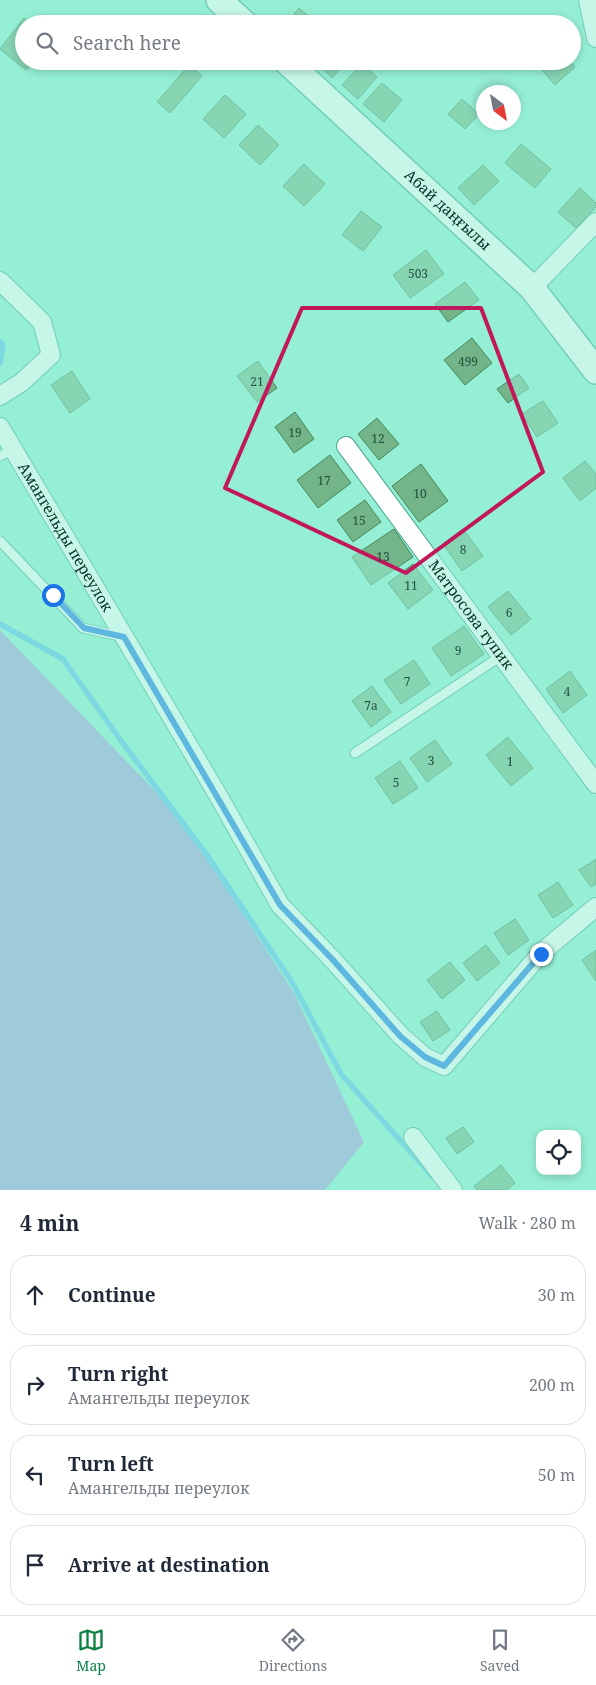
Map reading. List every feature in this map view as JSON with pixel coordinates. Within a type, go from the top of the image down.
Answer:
[{"type":"street","points":[[218,0],[235,15]]},
{"type":"street","points":[[588,0],[596,38]]},
{"type":"street","name":"Абай даңғылы","points":[[296,70],[532,288],[596,372]]},
{"type":"street","points":[[532,288],[596,222]]},
{"type":"street","points":[[0,281],[42,322],[51,356],[22,382],[0,396]]},
{"type":"street","name":"Амангельды переулок","points":[[0,427],[7,453],[124,637],[280,905],[333,960],[400,1036],[425,1057],[444,1066],[541,954],[596,908]]},
{"type":"street","name":"Матросова тупик","points":[[346,446],[596,784]]},
{"type":"street","points":[[413,1137],[453,1190]]},
{"type":"lane","points":[[0,542],[84,628],[124,637]]},
{"type":"lane","points":[[355,753],[501,656]]},
{"type":"highlighted area","points":[[302,308],[481,308],[543,472],[406,573],[225,488]]},
{"type":"shaded area","points":[[0,630],[180,817],[294,993],[364,1142],[325,1190],[0,1190]]},
{"type":"building","points":[[299,8],[307,15],[293,15]]},
{"type":"building","points":[[15,30],[15,61],[0,49]]},
{"type":"building","points":[[185,70],[195,70],[202,76],[170,113],[157,102]]},
{"type":"building","points":[[324,70],[339,70],[332,78]]},
{"type":"building","points":[[356,70],[370,70],[377,77],[358,99],[342,85]]},
{"type":"building","points":[[542,70],[572,70],[555,85]]},
{"type":"building","points":[[382,83],[402,100],[384,122],[363,104]]},
{"type":"building","points":[[225,95],[246,114],[224,138],[203,119]]},
{"type":"building","points":[[462,99],[476,111],[476,117],[465,129],[448,114]]},
{"type":"building","points":[[258,125],[279,145],[260,165],[239,145]]},
{"type":"building","points":[[521,144],[551,169],[535,188],[505,163]]},
{"type":"building","points":[[304,164],[325,184],[304,206],[283,186]]},
{"type":"building","points":[[483,165],[499,181],[474,205],[458,188]]},
{"type":"building","points":[[580,188],[596,203],[596,207],[576,228],[558,212]]},
{"type":"building","points":[[361,211],[382,227],[363,251],[342,235]]},
{"type":"building","points":[[426,250],[444,274],[410,298],[393,275]]},
{"type":"building","points":[[465,282],[479,300],[448,322],[435,304]]},
{"type":"building","points":[[472,338],[492,363],[465,385],[444,360]]},
{"type":"building","points":[[258,361],[277,388],[257,402],[237,376]]},
{"type":"building","points":[[72,371],[90,399],[70,413],[51,385]]},
{"type":"building","points":[[519,374],[529,388],[508,403],[497,389]]},
{"type":"building","points":[[543,401],[558,423],[537,437],[522,414]]},
{"type":"building","points":[[295,412],[314,439],[294,453],[275,427]]},
{"type":"building","points":[[377,418],[399,444],[379,460],[358,434]]},
{"type":"building","points":[[330,455],[351,483],[318,508],[297,480]]},
{"type":"building","points":[[585,461],[596,474],[596,488],[580,501],[563,478]]},
{"type":"building","points":[[421,464],[448,501],[419,522],[392,486]]},
{"type":"building","points":[[365,500],[381,522],[353,542],[337,520]]},
{"type":"building","points":[[394,529],[413,557],[371,585],[352,557]]},
{"type":"building","points":[[463,529],[483,556],[462,571],[443,544]]},
{"type":"building","points":[[413,564],[433,590],[408,609],[388,583]]},
{"type":"building","points":[[508,591],[531,619],[511,635],[488,607]]},
{"type":"building","points":[[464,626],[484,654],[451,676],[432,648]]},
{"type":"building","points":[[414,660],[430,684],[401,704],[384,680]]},
{"type":"building","points":[[570,671],[587,695],[563,713],[546,689]]},
{"type":"building","points":[[372,686],[391,712],[371,727],[352,701]]},
{"type":"building","points":[[508,737],[533,768],[511,786],[486,755]]},
{"type":"building","points":[[435,740],[452,764],[427,782],[410,758]]},
{"type":"building","points":[[400,761],[418,788],[393,804],[375,778]]},
{"type":"building","points":[[596,859],[596,884],[591,887],[579,870]]},
{"type":"building","points":[[558,882],[573,905],[553,918],[538,895]]},
{"type":"building","points":[[515,919],[529,940],[508,955],[494,933]]},
{"type":"building","points":[[486,945],[500,963],[477,981],[463,963]]},
{"type":"building","points":[[596,950],[596,981],[582,960]]},
{"type":"building","points":[[450,962],[465,980],[442,999],[427,980]]},
{"type":"building","points":[[437,1011],[450,1030],[433,1041],[420,1022]]},
{"type":"building","points":[[463,1127],[474,1142],[457,1154],[446,1138]]},
{"type":"building","points":[[501,1165],[515,1183],[507,1190],[477,1190],[474,1186]]},
{"type":"waterway","points":[[0,342],[3,345],[0,363]]},
{"type":"waterway","points":[[0,624],[63,659],[122,742],[207,855],[292,982],[341,1074],[432,1176]]},
{"type":"route","points":[[53,595],[84,628],[124,637],[219,797],[280,905],[333,960],[400,1036],[425,1057],[444,1066],[541,954]]}]
